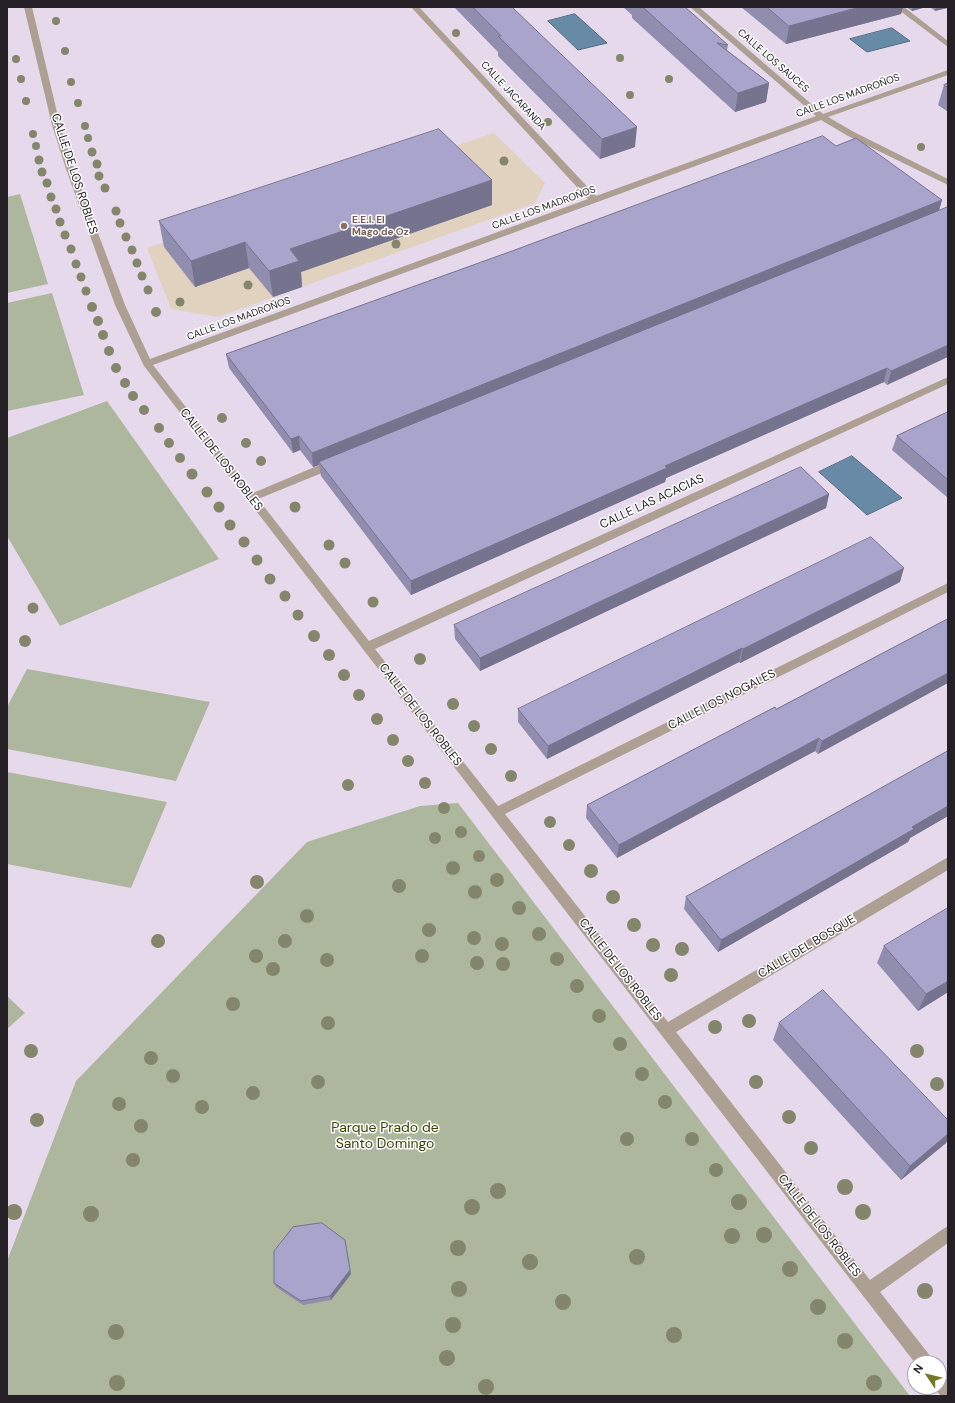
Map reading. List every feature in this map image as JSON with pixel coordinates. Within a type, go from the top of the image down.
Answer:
[{"type":"street","name":"CALLE DE LOS ROBLES","points":[[28,7],[56,125],[70,168],[120,305],[147,364],[919,1355]]},
{"type":"street","name":"CALLE JACARANDA","points":[[415,7],[595,200]]},
{"type":"street","name":"CALLE LOS SAUCES","points":[[694,7],[822,117],[851,134],[948,182]]},
{"type":"street","points":[[900,7],[948,45]]},
{"type":"street","name":"CALLE LOS MADROÑOS","points":[[147,364],[948,72]]},
{"type":"street","name":"CALLE LAS ACACIAS","points":[[366,647],[948,380]]},
{"type":"street","points":[[251,498],[344,460]]},
{"type":"street","name":"CALLE LOS NOGALES","points":[[497,812],[948,587]]},
{"type":"street","name":"CALLE DEL BOSQUE","points":[[666,1030],[948,863]]},
{"type":"street","points":[[869,1290],[948,1234]]},
{"type":"shaded area","name":"E.E.I. El Mago de Oz","points":[[494,133],[545,183],[535,203],[218,317],[171,309],[147,248]]},
{"type":"green space","points":[[20,194],[48,284],[7,293],[7,197]]},
{"type":"green space","points":[[52,293],[84,395],[7,411],[7,303]]},
{"type":"green space","points":[[107,401],[219,559],[60,626],[7,536],[7,438]]},
{"type":"green space","points":[[27,669],[210,702],[176,781],[7,749],[7,707]]},
{"type":"green space","points":[[7,772],[167,802],[131,888],[7,864]]},
{"type":"green space","name":"Parque Prado de Santo Domingo","points":[[458,803],[907,1392],[907,1395],[910,1396],[7,1396],[7,1261],[76,1081],[307,842],[420,806]]},
{"type":"green space","points":[[7,996],[25,1013],[7,1029]]},
{"type":"water","points":[[575,14],[607,43],[578,50],[548,21]]},
{"type":"water","points":[[892,28],[910,41],[867,52],[850,39]]},
{"type":"water","points":[[852,456],[902,498],[867,515],[819,472]]},
{"type":"building","points":[[473,7],[512,7],[637,127],[602,139],[498,36],[501,36]]},
{"type":"building","points":[[643,7],[685,7],[728,45],[717,43],[769,83],[738,93]]},
{"type":"building","points":[[767,7],[860,7],[789,26]]},
{"type":"building","points":[[439,129],[492,180],[290,249],[299,261],[269,271],[245,242],[191,261],[159,221]]},
{"type":"building","points":[[823,136],[836,146],[856,138],[942,200],[312,453],[299,436],[291,439],[226,354],[512,251]]},
{"type":"building","points":[[948,207],[948,345],[891,371],[887,368],[734,435],[665,466],[667,468],[411,581],[319,462]]},
{"type":"building","points":[[948,412],[948,480],[897,436]]},
{"type":"building","points":[[801,467],[829,494],[480,658],[454,625]]},
{"type":"building","points":[[871,537],[904,568],[548,746],[518,709]]},
{"type":"building","points":[[948,619],[948,673],[822,741],[819,738],[619,845],[587,805],[775,707],[776,709]]},
{"type":"building","points":[[948,751],[948,806],[912,827],[914,829],[721,940],[686,897]]},
{"type":"building","points":[[948,908],[948,981],[926,994],[884,946]]},
{"type":"building","points":[[823,990],[948,1120],[948,1134],[910,1166],[779,1023]]},
{"type":"building","points":[[322,1223],[345,1240],[350,1270],[330,1296],[301,1301],[274,1283],[274,1251],[293,1227]]},
{"type":"place","name":"E.E.I. El Mago de Oz","points":[[344,226]]}]
